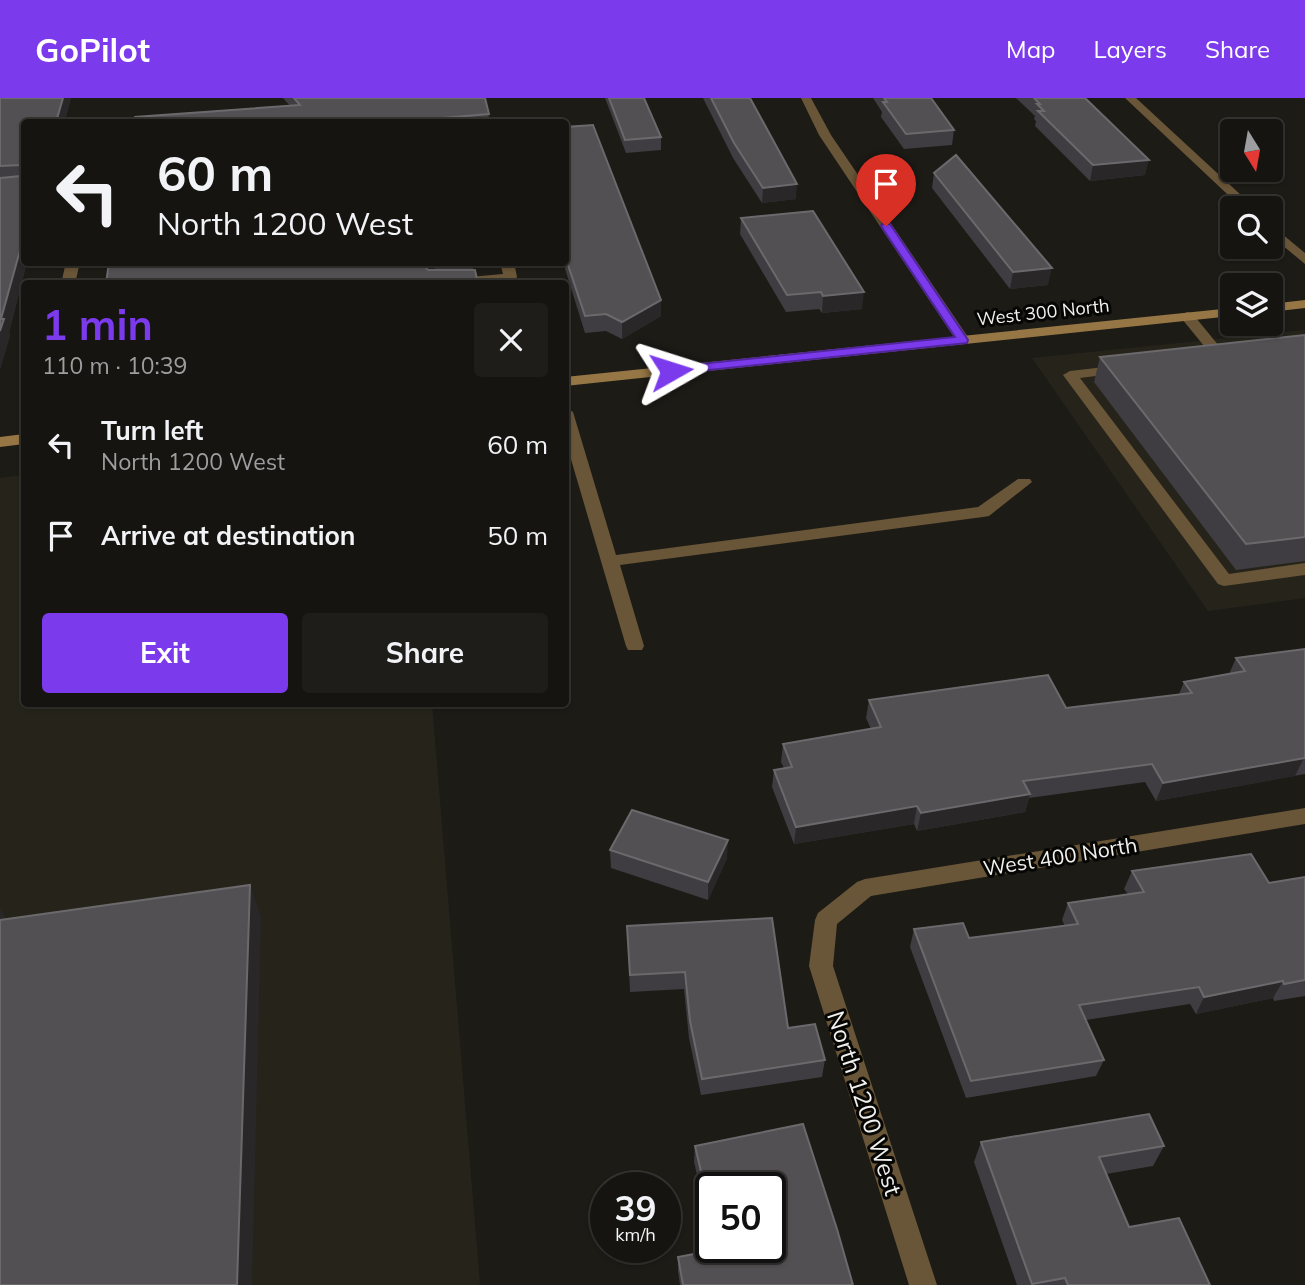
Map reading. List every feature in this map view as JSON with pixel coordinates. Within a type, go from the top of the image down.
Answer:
[{"type":"main road","points":[[1283,307],[1305,304]]},
{"type":"main road","name":"West 300 North","points":[[569,382],[1220,313]]},
{"type":"main road","points":[[0,442],[21,439]]},
{"type":"street","points":[[806,98],[825,135],[962,340]]},
{"type":"street","points":[[1130,98],[1236,196]]},
{"type":"street","points":[[1283,240],[1305,260]]},
{"type":"street","points":[[457,280],[509,270]]},
{"type":"street","points":[[1187,316],[1223,359]]},
{"type":"street","points":[[1139,368],[1070,375],[1224,580],[1305,569]]},
{"type":"street","points":[[569,425],[635,646]]},
{"type":"street","points":[[610,561],[983,512],[1024,482]]},
{"type":"street","name":"West 400 North","points":[[826,920],[865,888],[1305,816]]},
{"type":"street","name":"North 1200 West","points":[[826,920],[821,966],[923,1285]]},
{"type":"shaded area","points":[[1305,330],[1305,598],[1208,611],[1032,358],[1246,336],[1283,336],[1283,332]]},
{"type":"shaded area","points":[[21,475],[21,707],[432,707],[480,1285],[0,1285],[0,478]]},
{"type":"building","points":[[0,98],[63,98],[57,119],[21,119],[21,165],[0,166]]},
{"type":"building","points":[[294,98],[485,98],[489,114],[443,119],[135,119],[300,105]]},
{"type":"building","points":[[609,98],[644,98],[661,137],[625,140]]},
{"type":"building","points":[[711,98],[750,98],[797,184],[763,188],[734,143]]},
{"type":"building","points":[[884,98],[931,98],[954,130],[906,134],[883,102],[887,102]]},
{"type":"building","points":[[1034,98],[1085,98],[1149,160],[1093,165],[1038,111],[1044,111]]},
{"type":"building","points":[[593,125],[661,300],[622,322],[606,314],[585,316],[568,266],[569,127]]},
{"type":"building","points":[[956,155],[1052,268],[1013,272],[934,173]]},
{"type":"building","points":[[21,176],[21,247],[0,331],[0,178]]},
{"type":"building","points":[[813,211],[864,292],[823,296],[821,292],[787,295],[741,218]]},
{"type":"building","points":[[108,266],[426,266],[428,270],[475,270],[477,280],[107,280]]},
{"type":"building","points":[[1305,335],[1305,537],[1246,544],[1100,357]]},
{"type":"building","points":[[1305,649],[1305,758],[1163,783],[1152,764],[1023,781],[1030,794],[921,813],[917,806],[796,827],[774,770],[792,767],[783,744],[881,727],[869,700],[1048,675],[1066,708],[1192,693],[1184,682],[1245,671],[1236,658]]},
{"type":"building","points":[[632,810],[728,840],[708,882],[610,850]]},
{"type":"building","points":[[1251,854],[1269,883],[1305,877],[1305,980],[1284,984],[1283,981],[1204,997],[1199,987],[1079,1005],[1104,1060],[971,1081],[914,929],[963,923],[969,938],[1078,924],[1068,903],[1144,892],[1132,871]]},
{"type":"building","points":[[250,885],[237,1285],[0,1285],[0,920]]},
{"type":"building","points":[[772,918],[788,1028],[815,1024],[825,1060],[702,1079],[690,1021],[685,972],[630,975],[627,926]]},
{"type":"building","points":[[1149,1114],[1164,1146],[1099,1157],[1129,1227],[1179,1218],[1210,1285],[1068,1285],[1065,1278],[1032,1284],[981,1142]]},
{"type":"building","points":[[803,1124],[853,1285],[683,1285],[679,1263],[681,1256],[695,1254],[695,1263],[786,1263],[786,1172],[701,1172],[695,1146]]},
{"type":"route","points":[[671,371],[962,340],[886,226]]}]
